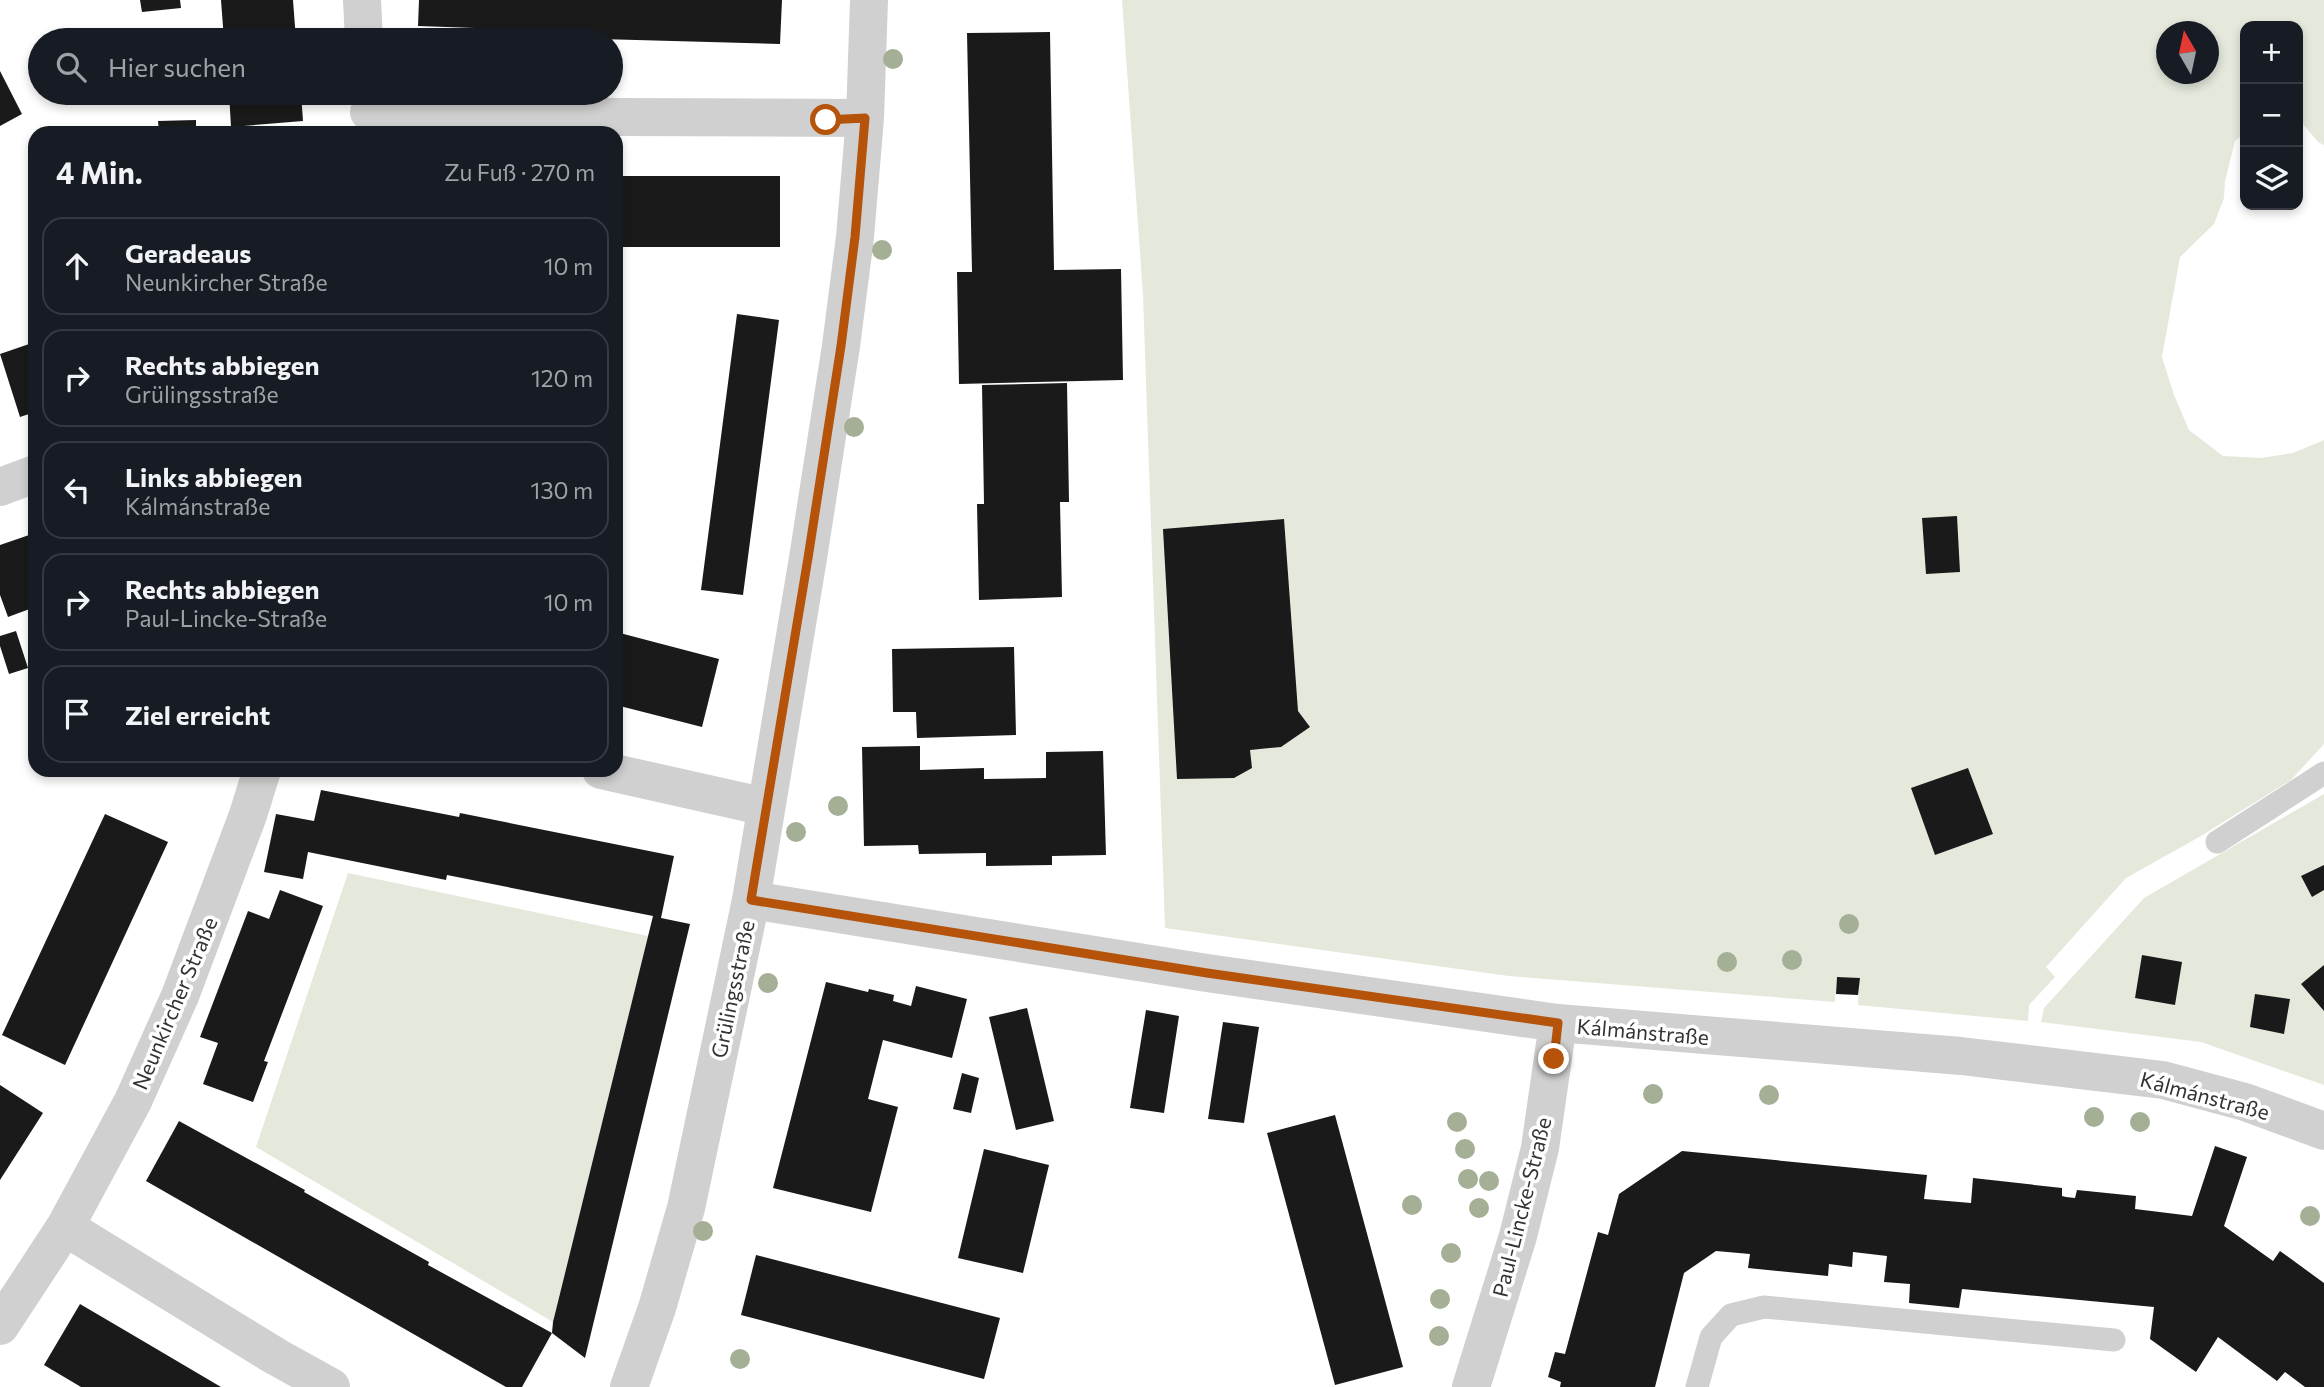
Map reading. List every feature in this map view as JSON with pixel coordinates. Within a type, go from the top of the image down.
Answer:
[{"type":"street","points":[[362,0],[363,28]]},
{"type":"street","name":"Grülingsstraße","points":[[629,1387],[657,1308],[686,1208],[751,900],[841,346],[855,237],[865,118],[869,0]]},
{"type":"street","points":[[368,113],[865,118]]},
{"type":"street","points":[[0,486],[28,476]]},
{"type":"street","points":[[623,775],[766,807]]},
{"type":"street","name":"Neunkircher Straße","points":[[0,1326],[65,1227],[132,1101],[180,996],[260,777]]},
{"type":"street","name":"Kálmánstraße","points":[[751,900],[1207,973],[1558,1023],[1961,1056],[2163,1080],[2245,1102],[2324,1131]]},
{"type":"street","name":"Paul-Lincke-Straße","points":[[1471,1387],[1518,1236],[1541,1148],[1558,1023]]},
{"type":"street","points":[[65,1227],[275,1356],[331,1387]]},
{"type":"lane","points":[[2217,842],[2324,773]]},
{"type":"lane","points":[[1698,1387],[1711,1337],[1731,1315],[1763,1307],[2114,1340]]},
{"type":"shaded area","points":[[1122,0],[2324,0],[2324,145],[2318,142],[2303,124],[2303,21],[2240,21],[2240,137],[2235,141],[2225,181],[2224,198],[2214,224],[2180,257],[2162,357],[2189,430],[2223,456],[2261,458],[2293,453],[2324,440],[2324,744],[2291,780],[2201,836],[2126,878],[2046,967],[2055,977],[2029,1005],[2028,1021],[1858,1005],[1859,978],[1837,977],[1835,1002],[1509,976],[1165,928],[1143,295]]},
{"type":"shaded area","points":[[2324,794],[2324,1085],[2201,1042],[2041,1022],[2044,1008],[2144,898]]},
{"type":"shaded area","points":[[348,873],[648,936],[553,1322],[256,1147]]},
{"type":"building","points":[[140,0],[180,0],[181,8],[142,12]]},
{"type":"building","points":[[221,0],[293,0],[295,28],[223,28]]},
{"type":"building","points":[[419,0],[782,0],[780,44],[623,40],[623,28],[418,26]]},
{"type":"building","points":[[1050,32],[1054,270],[1121,269],[1123,380],[959,384],[957,272],[972,272],[967,33]]},
{"type":"building","points":[[0,71],[22,114],[0,126]]},
{"type":"building","points":[[230,105],[302,105],[303,121],[231,126]]},
{"type":"building","points":[[196,120],[196,126],[158,126],[158,121]]},
{"type":"building","points":[[623,176],[780,176],[780,247],[623,247]]},
{"type":"building","points":[[737,314],[779,320],[743,595],[701,590]]},
{"type":"building","points":[[28,344],[28,414],[20,417],[0,354]]},
{"type":"building","points":[[1067,383],[1069,502],[1060,502],[1062,597],[979,600],[977,504],[984,504],[982,385]]},
{"type":"building","points":[[1957,516],[1960,572],[1926,574],[1922,518]]},
{"type":"building","points":[[1284,519],[1298,711],[1310,727],[1281,747],[1250,750],[1252,768],[1234,778],[1177,779],[1163,529]]},
{"type":"building","points":[[28,535],[28,610],[8,617],[0,595],[0,545]]},
{"type":"building","points":[[16,631],[28,668],[9,674],[0,646],[0,636]]},
{"type":"building","points":[[623,634],[719,659],[702,727],[623,707]]},
{"type":"building","points":[[1014,647],[1016,735],[917,738],[916,712],[893,712],[892,649]]},
{"type":"building","points":[[920,746],[920,770],[984,768],[984,779],[1046,778],[1046,752],[1103,751],[1106,855],[1052,856],[1052,865],[986,866],[986,853],[919,854],[918,845],[864,846],[862,747]]},
{"type":"building","points":[[1968,768],[1993,834],[1935,855],[1911,788]]},
{"type":"building","points":[[321,790],[459,817],[460,813],[674,856],[661,918],[690,924],[585,1358],[552,1333],[553,1322],[653,916],[447,875],[446,880],[308,852],[303,879],[264,872],[276,814],[314,821]]},
{"type":"building","points":[[105,814],[168,842],[65,1065],[2,1035]]},
{"type":"building","points":[[2324,865],[2324,890],[2312,897],[2301,876]]},
{"type":"building","points":[[280,890],[323,906],[264,1061],[268,1062],[253,1102],[203,1084],[218,1043],[200,1037],[248,911],[269,919]]},
{"type":"building","points":[[2142,955],[2182,962],[2175,1005],[2135,998]]},
{"type":"building","points":[[2324,965],[2324,1011],[2301,984]]},
{"type":"building","points":[[1837,977],[1860,978],[1858,995],[1836,994]]},
{"type":"building","points":[[826,982],[894,995],[893,1001],[911,1006],[916,986],[967,999],[952,1058],[883,1040],[868,1099],[898,1107],[871,1212],[773,1188]]},
{"type":"building","points":[[2255,994],[2290,999],[2284,1034],[2250,1027]]},
{"type":"building","points":[[1027,1008],[1054,1121],[1016,1130],[989,1017]]},
{"type":"building","points":[[1146,1010],[1179,1016],[1164,1113],[1130,1108]]},
{"type":"building","points":[[1223,1022],[1259,1027],[1244,1123],[1208,1119]]},
{"type":"building","points":[[962,1073],[979,1078],[971,1113],[953,1109]]},
{"type":"building","points":[[0,1085],[43,1113],[0,1180]]},
{"type":"building","points":[[1335,1115],[1403,1367],[1335,1385],[1267,1133]]},
{"type":"building","points":[[179,1121],[305,1190],[304,1192],[429,1262],[428,1265],[552,1333],[522,1387],[506,1387],[146,1181]]},
{"type":"building","points":[[2215,1146],[2247,1157],[2224,1226],[2273,1261],[2280,1251],[2324,1283],[2324,1387],[2305,1387],[2285,1372],[2277,1381],[2218,1337],[2196,1372],[2150,1339],[2154,1307],[1962,1289],[1959,1308],[1909,1303],[1910,1284],[1884,1282],[1887,1256],[1853,1252],[1852,1267],[1829,1264],[1828,1276],[1748,1268],[1750,1254],[1716,1251],[1684,1273],[1655,1387],[1560,1387],[1561,1382],[1548,1377],[1555,1352],[1565,1354],[1598,1232],[1608,1235],[1619,1194],[1682,1151],[1927,1175],[1924,1199],[1971,1203],[1973,1178],[2062,1188],[2062,1196],[2075,1198],[2077,1190],[2136,1196],[2135,1209],[2192,1216]]},
{"type":"building","points":[[984,1149],[1049,1165],[1023,1273],[958,1258]]},
{"type":"building","points":[[756,1255],[1000,1318],[984,1379],[741,1315]]},
{"type":"building","points":[[80,1304],[221,1387],[81,1387],[44,1365]]},
{"type":"route","points":[[826,120],[865,118],[855,237],[808,558],[751,900],[1207,973],[1558,1023],[1554,1059]]}]
